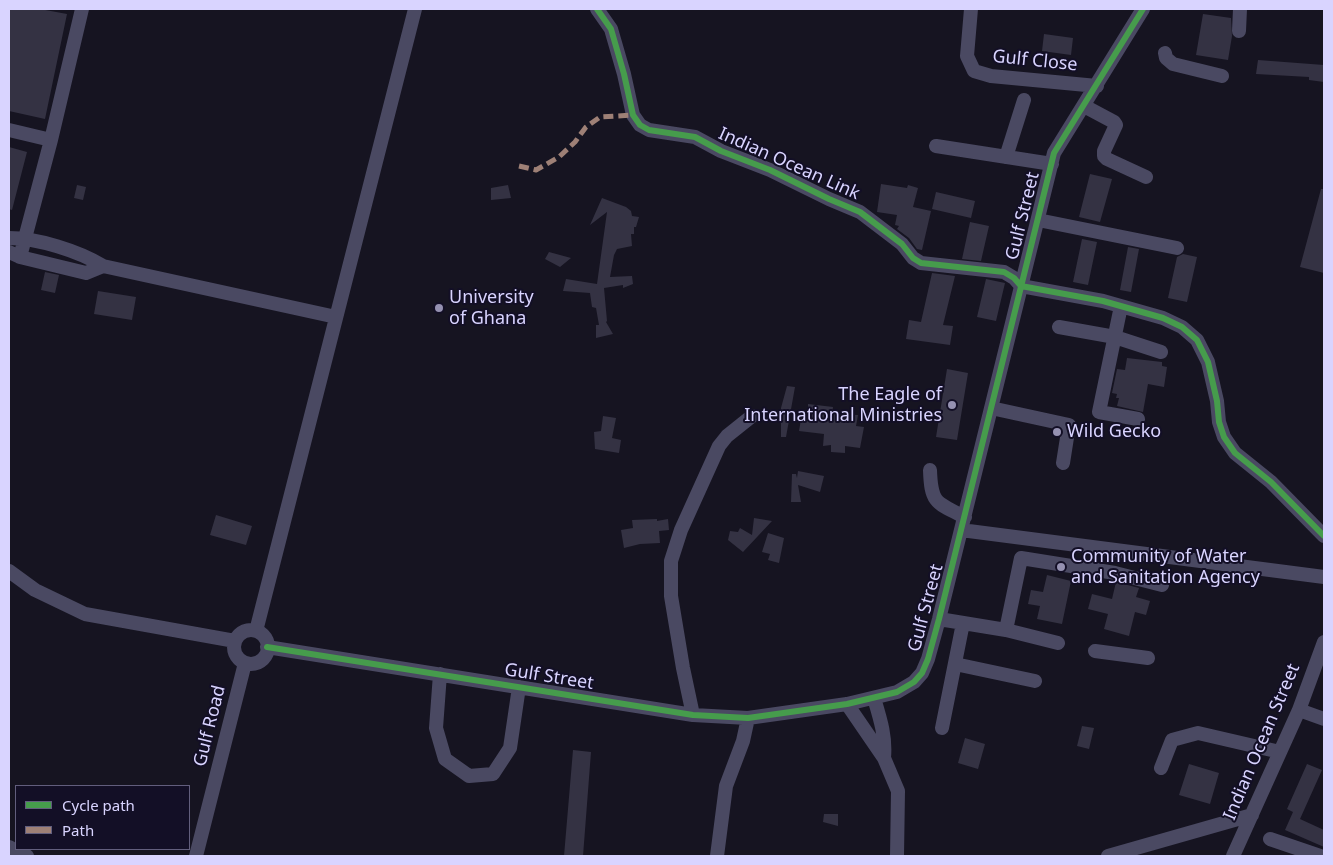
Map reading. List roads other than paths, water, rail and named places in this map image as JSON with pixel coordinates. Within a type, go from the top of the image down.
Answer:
[{"type":"street","points":[[82,9],[26,238],[14,254],[86,273],[103,266]]},
{"type":"street","points":[[256,631],[415,9]]},
{"type":"street","name":"Indian Ocean Link","points":[[597,9],[611,29],[633,115],[640,124],[649,130],[695,137],[721,151],[770,170],[860,212],[902,244],[913,258],[921,262],[1004,272],[1014,278],[1021,286],[1103,301],[1163,318],[1182,327],[1197,340],[1208,362],[1217,401],[1219,422],[1224,438],[1235,452],[1270,482],[1324,536]]},
{"type":"street","name":"Gulf Close","points":[[971,9],[968,56],[974,71],[990,76],[1097,86]]},
{"type":"street","name":"Gulf Street","points":[[267,647],[693,715],[748,718],[847,704],[897,692],[914,682],[922,673],[928,659],[939,619],[1054,153],[1143,9]]},
{"type":"street","points":[[1239,31],[1240,9]]},
{"type":"street","points":[[1165,52],[1166,58],[1173,64],[1222,76]]},
{"type":"street","points":[[1006,157],[1024,100]]},
{"type":"street","points":[[1084,106],[1114,122],[1116,125],[1104,156],[1146,177]]},
{"type":"street","points":[[9,130],[51,140]]},
{"type":"street","points":[[936,146],[1052,164]]},
{"type":"street","points":[[1038,220],[1177,248]]},
{"type":"street","points":[[9,238],[26,238],[88,257],[103,266],[336,317]]},
{"type":"street","points":[[1121,306],[1099,412],[1138,420]]},
{"type":"street","points":[[1059,327],[1115,337],[1161,352]]},
{"type":"street","points":[[991,408],[1070,425],[1063,463]]},
{"type":"street","points":[[693,715],[682,668],[671,596],[671,561],[681,530],[719,446],[727,436],[752,416]]},
{"type":"street","points":[[930,470],[933,496],[963,524],[1324,577]]},
{"type":"street","points":[[1006,630],[1021,558],[1114,573],[1162,586]]},
{"type":"street","points":[[9,571],[35,590],[84,614],[235,641]]},
{"type":"street","points":[[939,619],[1006,630],[1058,643]]},
{"type":"street","points":[[942,728],[963,623]]},
{"type":"street","points":[[246,631],[256,631],[264,637],[267,647],[264,657],[250,664],[237,656],[235,641],[246,631]]},
{"type":"street","name":"Indian Ocean Street","points":[[1233,856],[1299,710],[1324,642]]},
{"type":"street","points":[[1095,651],[1148,658]]},
{"type":"street","name":"Gulf Road","points":[[196,856],[245,662]]},
{"type":"street","points":[[955,664],[1035,681]]},
{"type":"street","points":[[440,674],[436,728],[446,759],[469,776],[492,774],[510,748],[519,687]]},
{"type":"street","points":[[874,698],[884,731],[884,758]]},
{"type":"street","points":[[847,704],[884,758],[898,791],[897,856]]},
{"type":"street","points":[[1299,710],[1324,719]]},
{"type":"street","points":[[717,856],[726,786],[743,741],[748,718]]},
{"type":"street","points":[[1161,768],[1172,740],[1198,733],[1280,752]]},
{"type":"street","points":[[1108,856],[1252,815]]},
{"type":"street","points":[[1270,839],[1320,856]]},
{"type":"street","points":[[9,847],[27,856]]},
{"type":"place","name":"University of Ghana","points":[[439,308]]},
{"type":"place","name":"The Eagle of International Ministries","points":[[952,405]]},
{"type":"place","name":"Wild Gecko","points":[[1057,432]]},
{"type":"place","name":"Community of Water and Sanitation Agency","points":[[1061,567]]}]
